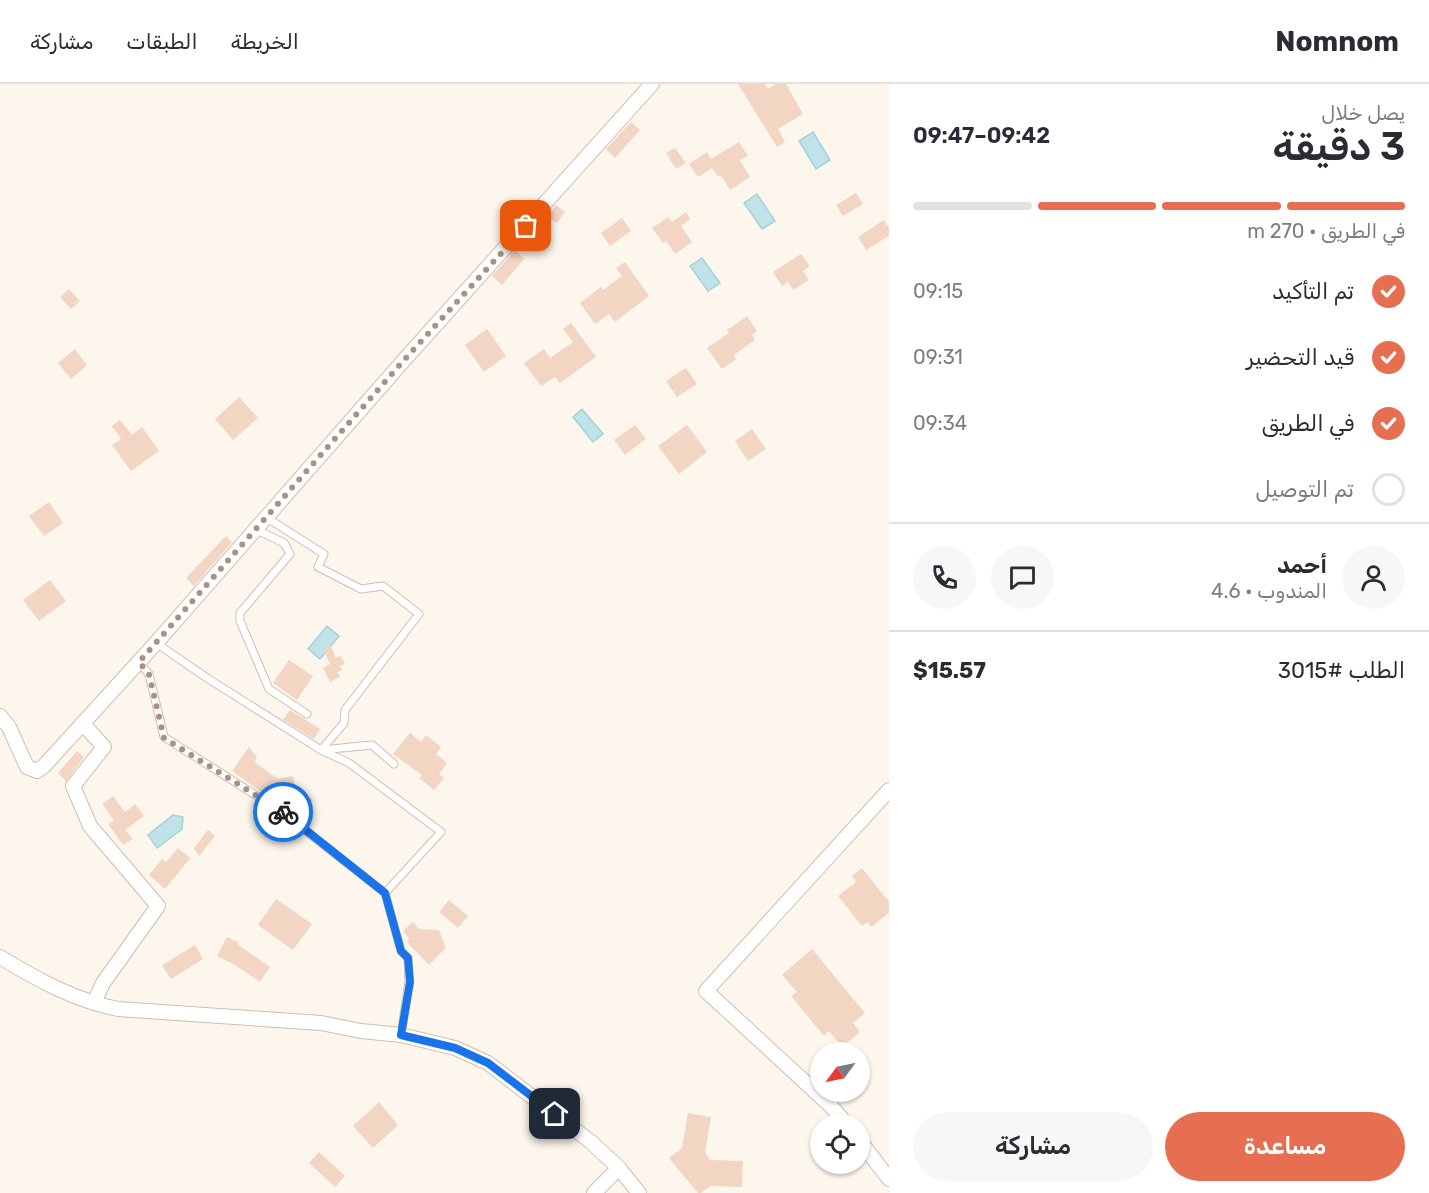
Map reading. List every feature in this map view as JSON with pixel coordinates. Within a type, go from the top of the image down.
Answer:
[{"type":"street","points":[[0,716],[9,727],[27,767],[37,771],[44,766],[257,530],[405,359],[652,84]]},
{"type":"street","points":[[83,724],[104,747],[73,786],[90,826],[158,906],[103,983],[94,1003]]},
{"type":"street","points":[[838,1114],[706,991],[889,790]]},
{"type":"street","points":[[0,957],[48,983],[94,1003],[137,1011],[321,1023],[361,1031],[401,1035],[455,1048],[488,1063],[591,1142],[618,1168],[639,1193]]},
{"type":"street","points":[[870,1155],[889,1179]]},
{"type":"street","points":[[594,1193],[618,1168]]},
{"type":"lane","points":[[267,518],[324,554],[318,567],[361,589],[383,586],[419,614],[345,710],[344,723],[321,750]]},
{"type":"lane","points":[[257,530],[284,543],[290,555],[240,613],[240,621],[268,689],[307,714]]},
{"type":"lane","points":[[156,643],[321,750],[349,763],[441,832],[385,893]]},
{"type":"lane","points":[[139,662],[149,674],[164,738],[279,810],[385,893],[401,951],[408,958],[410,982],[401,1035]]},
{"type":"lane","points":[[321,750],[372,746],[394,764]]},
{"type":"water","points":[[813,132],[830,160],[816,169],[799,141]]},
{"type":"water","points":[[757,194],[775,221],[762,229],[744,203]]},
{"type":"water","points":[[702,258],[720,283],[708,291],[690,266]]},
{"type":"water","points":[[582,409],[603,434],[593,442],[573,417]]},
{"type":"water","points":[[327,626],[339,636],[320,659],[308,649]]},
{"type":"water","points":[[173,815],[183,817],[182,829],[157,848],[148,835]]},
{"type":"building","points":[[738,84],[765,84],[768,89],[776,84],[786,84],[803,114],[778,129],[785,142],[777,147]]},
{"type":"building","points":[[631,122],[640,130],[615,158],[606,149]]},
{"type":"building","points":[[739,142],[748,156],[740,160],[750,177],[730,190],[721,175],[718,177],[712,168],[698,177],[689,164],[707,152],[711,159]]},
{"type":"building","points":[[675,148],[686,163],[676,169],[666,153]]},
{"type":"building","points":[[856,193],[863,204],[843,216],[836,205]]},
{"type":"building","points":[[556,205],[565,212],[557,223],[548,217]]},
{"type":"building","points":[[686,212],[690,219],[681,226],[692,242],[675,254],[666,241],[663,243],[652,228],[668,217],[672,222]]},
{"type":"building","points":[[622,218],[631,231],[610,246],[601,233]]},
{"type":"building","points":[[884,220],[889,228],[889,236],[866,250],[858,237]]},
{"type":"building","points":[[515,250],[524,259],[502,285],[492,276]]},
{"type":"building","points":[[801,254],[810,266],[803,271],[809,280],[793,290],[788,282],[782,286],[773,272]]},
{"type":"building","points":[[625,262],[649,296],[615,322],[609,314],[595,324],[580,303],[601,287],[603,290],[622,276],[616,268]]},
{"type":"building","points":[[69,289],[80,301],[71,309],[60,297]]},
{"type":"building","points":[[747,316],[757,331],[752,335],[755,340],[734,355],[736,359],[722,369],[707,348],[729,333],[727,330]]},
{"type":"building","points":[[571,323],[596,357],[560,383],[555,377],[541,386],[524,363],[544,349],[550,358],[573,342],[563,329]]},
{"type":"building","points":[[487,329],[506,356],[484,372],[465,345]]},
{"type":"building","points":[[75,349],[87,365],[71,379],[58,363]]},
{"type":"building","points":[[686,368],[697,384],[677,397],[666,381]]},
{"type":"building","points":[[239,397],[258,418],[233,440],[215,419]]},
{"type":"building","points":[[120,420],[132,435],[142,427],[159,451],[131,471],[112,445],[121,439],[112,426]]},
{"type":"building","points":[[635,425],[646,439],[625,455],[614,440]]},
{"type":"building","points":[[687,425],[707,452],[679,474],[658,446]]},
{"type":"building","points":[[752,429],[766,449],[748,461],[735,441]]},
{"type":"building","points":[[49,502],[63,523],[44,536],[29,516]]},
{"type":"building","points":[[226,536],[232,542],[194,586],[186,578]]},
{"type":"building","points":[[50,580],[66,601],[39,621],[23,600]]},
{"type":"building","points":[[331,646],[336,658],[341,656],[345,664],[340,666],[342,670],[338,672],[340,677],[330,682],[323,668],[330,664],[323,649]]},
{"type":"building","points":[[289,660],[313,676],[297,700],[273,683]]},
{"type":"building","points":[[290,710],[320,729],[314,739],[283,720]]},
{"type":"building","points":[[410,733],[421,742],[426,735],[441,747],[436,754],[447,763],[439,774],[444,778],[434,790],[419,778],[422,775],[393,754]]},
{"type":"building","points":[[249,747],[257,757],[254,762],[278,779],[293,776],[296,790],[267,796],[232,771]]},
{"type":"building","points":[[77,751],[84,757],[66,781],[58,773]]},
{"type":"building","points":[[303,793],[313,800],[306,810],[296,802]]},
{"type":"building","points":[[113,796],[125,812],[135,804],[144,816],[125,830],[133,839],[123,845],[108,824],[114,820],[102,804]]},
{"type":"building","points":[[208,830],[215,836],[199,856],[194,848]]},
{"type":"building","points":[[178,848],[190,858],[165,889],[149,875],[162,859],[166,862]]},
{"type":"building","points":[[862,868],[889,902],[889,913],[871,927],[867,922],[862,926],[838,896],[856,882],[852,876]]},
{"type":"building","points":[[276,899],[312,924],[293,950],[258,925]]},
{"type":"building","points":[[449,900],[468,916],[458,928],[439,912]]},
{"type":"building","points":[[413,922],[419,929],[439,930],[446,948],[429,965],[407,942],[409,938],[403,931]]},
{"type":"building","points":[[227,937],[238,942],[237,944],[270,967],[260,982],[217,956]]},
{"type":"building","points":[[195,945],[203,959],[171,979],[162,965]]},
{"type":"building","points":[[812,949],[865,1013],[853,1023],[860,1032],[848,1042],[838,1042],[829,1031],[824,1036],[791,996],[797,992],[782,975]]},
{"type":"building","points":[[379,1102],[398,1125],[373,1148],[353,1126]]},
{"type":"building","points":[[688,1113],[711,1117],[705,1152],[710,1160],[743,1161],[742,1187],[710,1186],[698,1193],[669,1158],[682,1148]]},
{"type":"building","points":[[319,1152],[345,1176],[335,1187],[309,1163]]},
{"type":"way so far","points":[[283,812],[164,738],[149,674],[139,662],[405,359],[526,226]]},
{"type":"route","points":[[283,812],[385,893],[401,951],[408,958],[410,982],[401,1035],[455,1048],[488,1063],[555,1114]]}]
